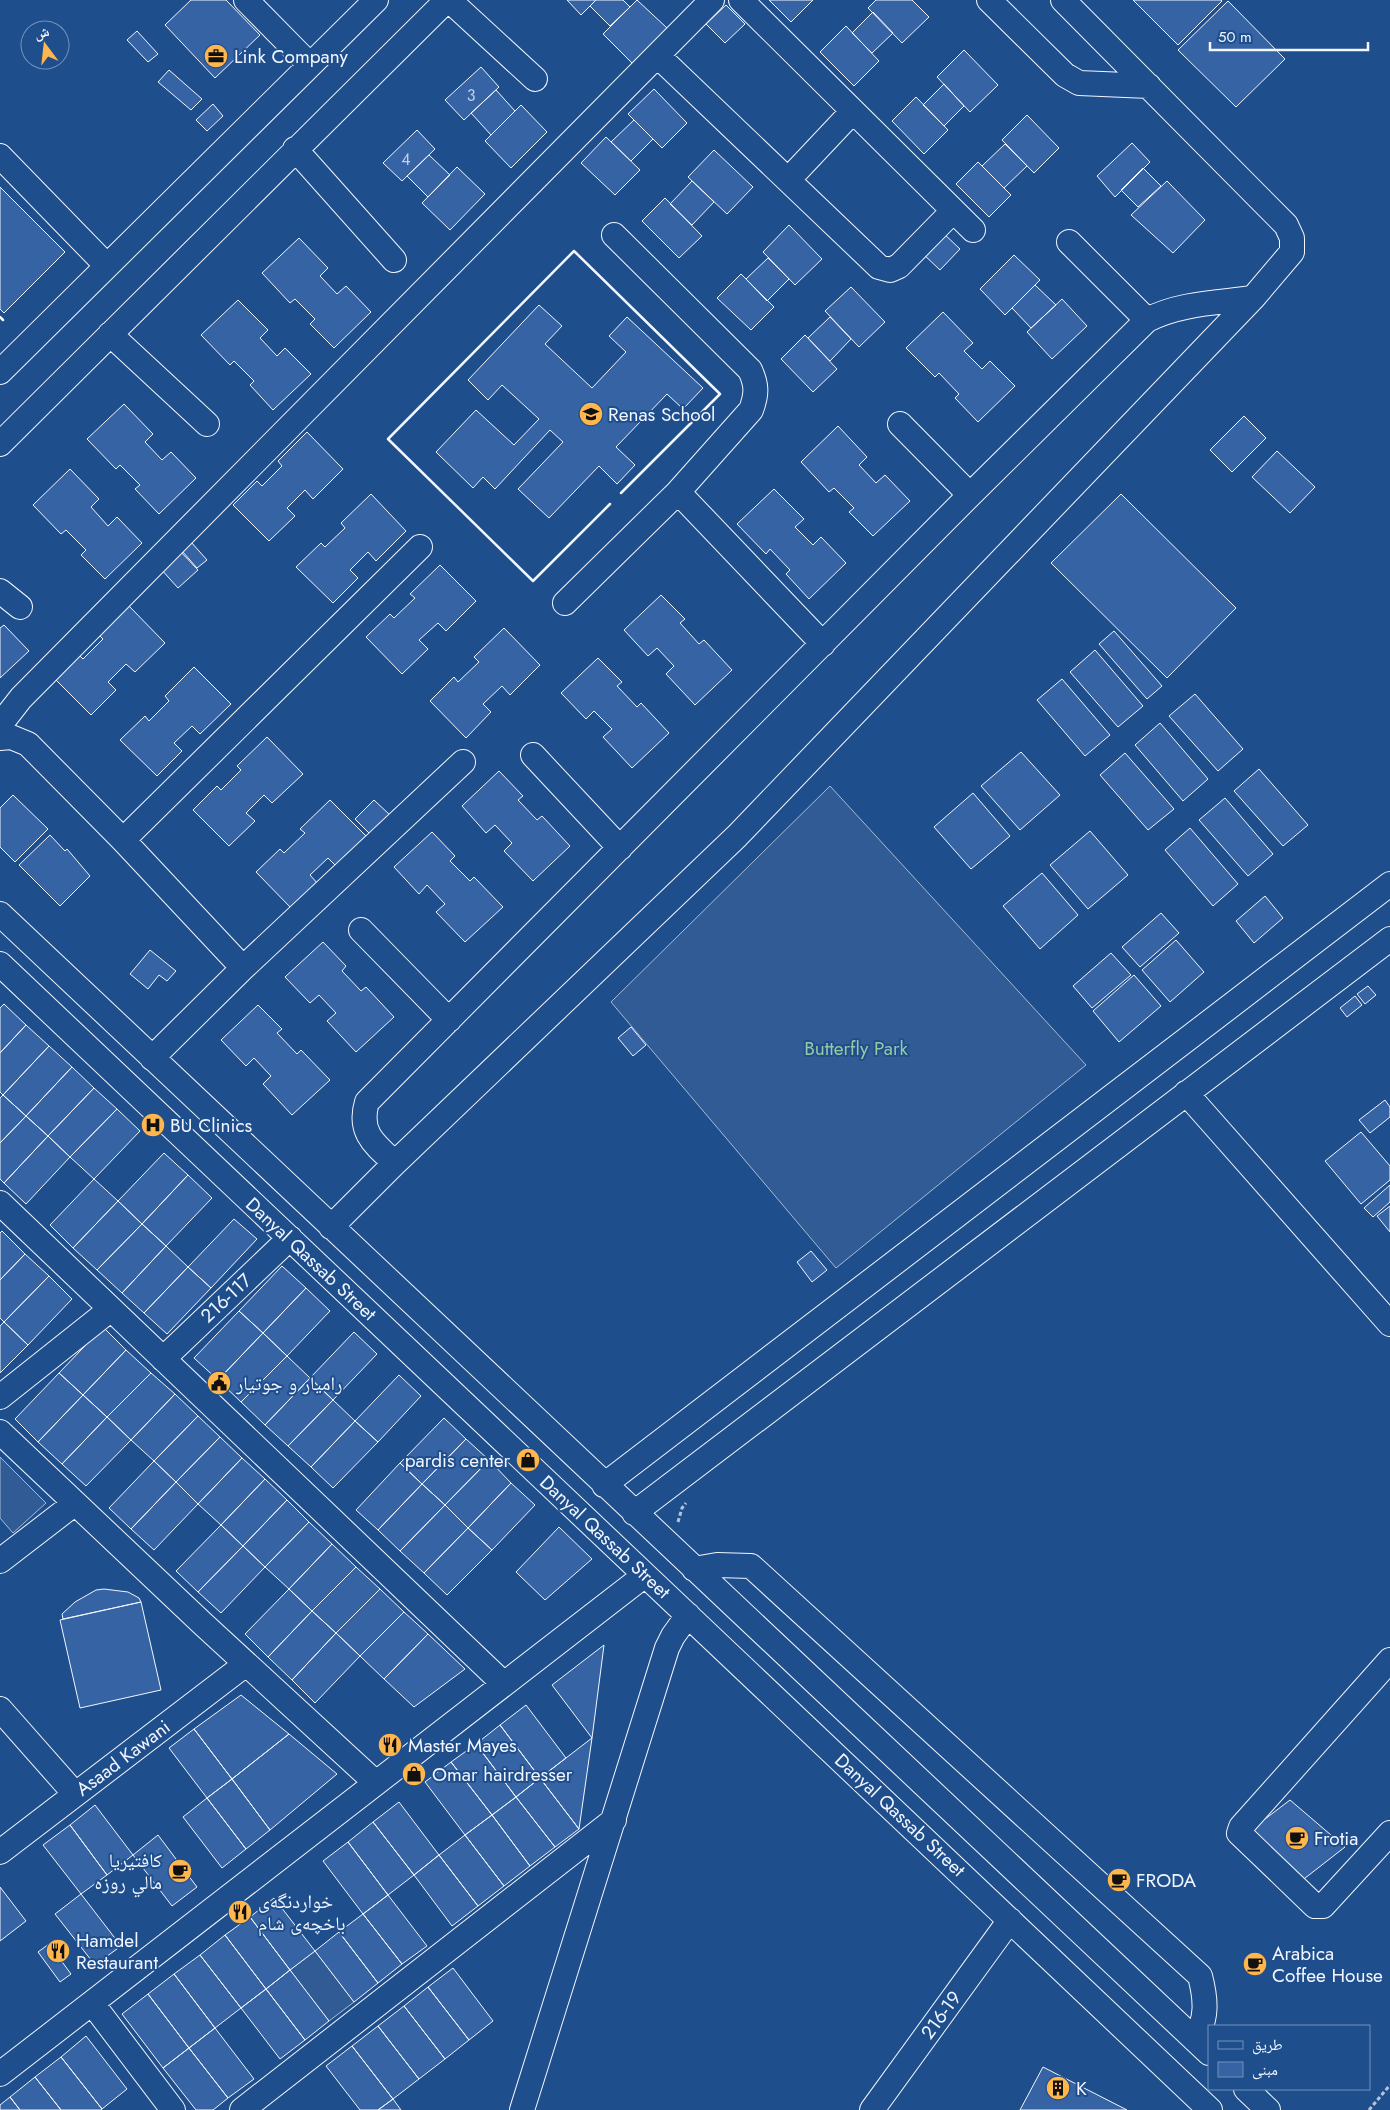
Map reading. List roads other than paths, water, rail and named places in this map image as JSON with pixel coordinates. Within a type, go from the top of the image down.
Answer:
[{"type":"street","points":[[246,0],[310,65]]},
{"type":"street","points":[[0,372],[376,0]]},
{"type":"street","points":[[0,444],[295,149],[448,0],[535,79]]},
{"type":"street","points":[[0,725],[20,698],[712,0]]},
{"type":"street","points":[[741,0],[973,230]]},
{"type":"street","points":[[989,0],[1065,75],[1079,84],[1149,86]]},
{"type":"street","points":[[331,1227],[395,1163],[737,836],[1253,298],[1292,252],[1292,238],[1286,225],[1063,0]]},
{"type":"street","points":[[658,56],[879,267],[890,270],[899,266],[953,211]]},
{"type":"street","points":[[788,180],[853,111]]},
{"type":"street","points":[[295,149],[394,260]]},
{"type":"street","points":[[0,156],[107,266]]},
{"type":"street","points":[[565,603],[678,492],[751,410],[757,395],[756,382],[750,370],[614,235]]},
{"type":"street","points":[[1070,242],[1147,320]]},
{"type":"street","points":[[395,1163],[374,1144],[365,1127],[363,1116],[368,1102],[448,1020],[970,494],[1147,320],[1165,311],[1178,308],[1253,298]]},
{"type":"street","points":[[110,334],[206,424]]},
{"type":"street","points":[[900,424],[970,494]]},
{"type":"street","points":[[678,492],[823,644]]},
{"type":"street","points":[[123,840],[420,547]]},
{"type":"street","points":[[0,590],[20,607]]},
{"type":"street","points":[[0,738],[11,736],[28,744],[123,840],[243,968]]},
{"type":"street","points":[[533,755],[620,848]]},
{"type":"street","points":[[152,1058],[243,968],[463,762]]},
{"type":"street","points":[[604,1485],[1390,884]]},
{"type":"street","name":"Danyal Qassab Street","points":[[0,914],[604,1485],[1202,2046]]},
{"type":"street","points":[[361,930],[448,1020]]},
{"type":"street","points":[[634,1513],[1390,938]]},
{"type":"street","name":"Danyal Qassab Street","points":[[0,964],[1210,2110]]},
{"type":"street","points":[[1186,1094],[1390,1324]]},
{"type":"street","points":[[0,1203],[504,1684]]},
{"type":"street","name":"216-117","points":[[163,1359],[290,1238]]},
{"type":"street","points":[[0,1397],[111,1309]]},
{"type":"street","points":[[427,1368],[454,1343]]},
{"type":"street","points":[[0,1432],[74,1504],[376,1783]]},
{"type":"street","points":[[0,1561],[74,1504]]},
{"type":"street","points":[[694,1569],[717,1565],[751,1566],[1200,1976],[1206,1998],[1202,2046]]},
{"type":"street","points":[[0,2074],[645,1574]]},
{"type":"street","points":[[506,2110],[525,2101],[668,1648],[673,1636],[688,1615]]},
{"type":"street","points":[[1390,1660],[1241,1827],[1239,1833],[1316,1906],[1324,1906],[1390,1833]]},
{"type":"street","name":"Asaad Kawani","points":[[0,1852],[246,1664]]},
{"type":"street","points":[[0,1709],[75,1794]]},
{"type":"street","points":[[242,2110],[614,1820]]},
{"type":"street","name":"216-19","points":[[872,2110],[1010,1920]]},
{"type":"street","points":[[92,2003],[174,2110]]},
{"type":"street","points":[[1247,2090],[1268,2110]]},
{"type":"place","name":"Link Company","points":[[216,56]]},
{"type":"place","name":"Renas School","points":[[591,414]]},
{"type":"place","name":"BU Clinics","points":[[153,1125]]},
{"type":"place","name":"رامیار و جوتیار","points":[[219,1383]]},
{"type":"place","name":"pardis center","points":[[528,1460]]},
{"type":"place","name":"Master Mayes","points":[[390,1745]]},
{"type":"place","name":"Omar hairdresser","points":[[414,1774]]},
{"type":"place","name":"Frotia","points":[[1297,1838]]},
{"type":"place","name":"كافتيريا مالي روزه","points":[[180,1871]]},
{"type":"place","name":"FRODA","points":[[1119,1880]]},
{"type":"place","name":"خواردنگەی باخچەی شام","points":[[240,1912]]},
{"type":"place","name":"Hamdel Restaurant","points":[[58,1951]]},
{"type":"place","name":"Arabica Coffee House","points":[[1255,1964]]},
{"type":"place","name":"K","points":[[1058,2088]]},
{"type":"park label","name":"Butterfly Park","points":[[856,1048]]}]
